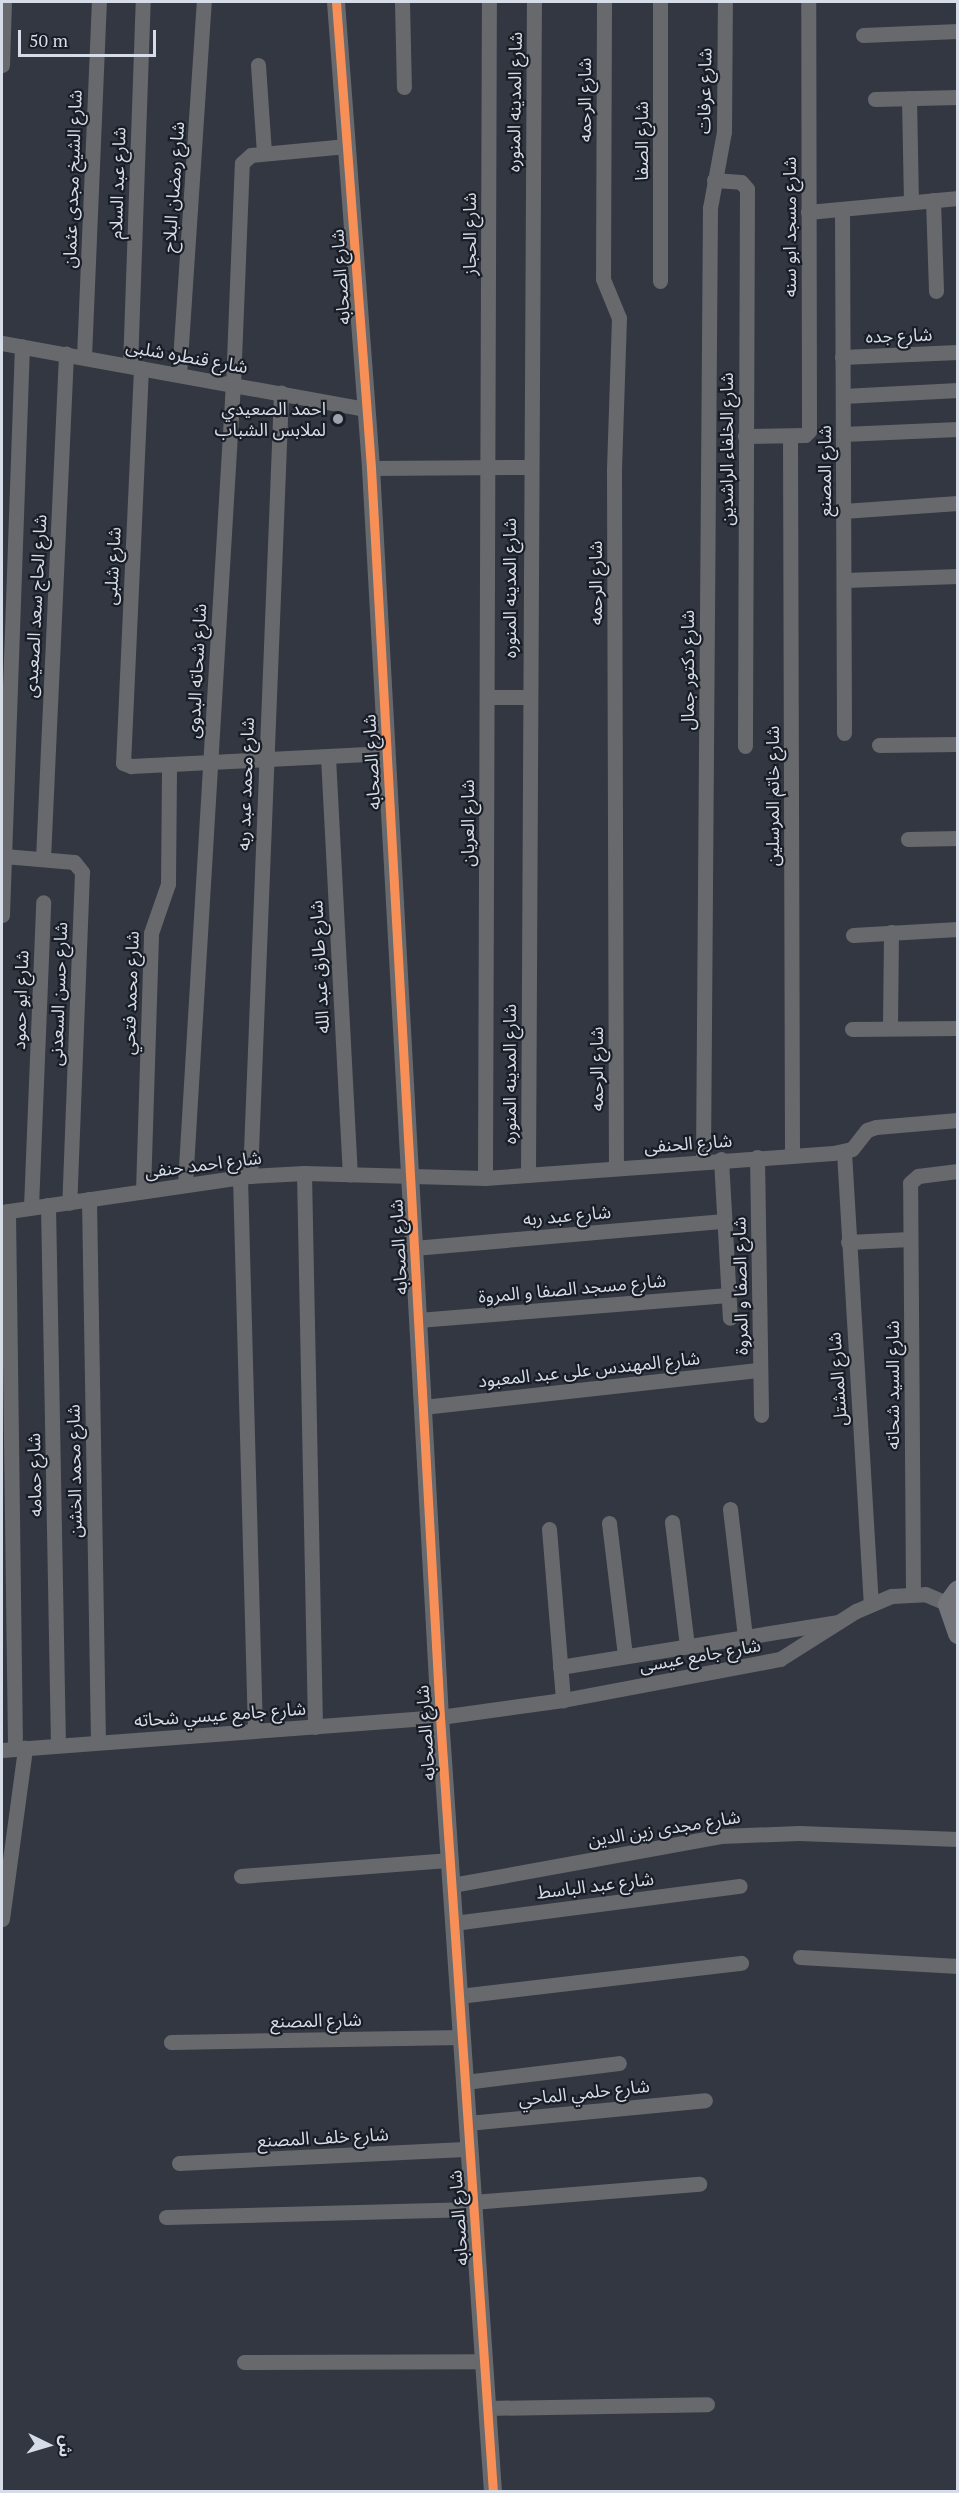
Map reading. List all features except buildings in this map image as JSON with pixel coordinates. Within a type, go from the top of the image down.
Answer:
[{"type":"main road","points":[[953,1597],[957,1633]]},
{"type":"street","points":[[2,65],[4,2]]},
{"type":"street","name":"شارع الشيخ مجدى عثمان","points":[[84,357],[99,2]]},
{"type":"street","name":"شارع عبد السلام","points":[[135,367],[142,2]]},
{"type":"street","name":"شارع رمضان البلاح","points":[[179,375],[204,2]]},
{"type":"street","name":"شارع الصحابه","points":[[336,2],[371,468],[440,1716],[493,2492]]},
{"type":"street","points":[[402,2],[404,87]]},
{"type":"street","name":"شارع الحجاز","points":[[488,467],[489,2]]},
{"type":"street","name":"شارع المدينه المنوره","points":[[528,1175],[528,697],[534,2]]},
{"type":"street","name":"شارع الرحمه","points":[[604,2],[603,279],[619,318],[614,470],[616,1168]]},
{"type":"street","name":"شارع الصفا","points":[[660,2],[660,281]]},
{"type":"street","name":"شارع عرفات","points":[[714,180],[724,132],[725,2]]},
{"type":"street","name":"شارع مسجد ابو سنه","points":[[790,436],[805,435],[809,429],[808,2]]},
{"type":"street","points":[[863,35],[957,31]]},
{"type":"street","points":[[258,65],[264,153],[347,146]]},
{"type":"street","points":[[875,99],[957,97]]},
{"type":"street","points":[[909,98],[910,202]]},
{"type":"street","name":"شارع شحاته البدوى","points":[[185,1184],[233,384],[243,160],[264,153]]},
{"type":"street","name":"شارع الخلفاء الراشدين","points":[[714,180],[741,182],[747,189],[745,746]]},
{"type":"street","name":"شارع دكتور جمال","points":[[703,1161],[710,220],[714,180]]},
{"type":"street","points":[[808,212],[957,198]]},
{"type":"street","points":[[933,200],[936,291]]},
{"type":"street","name":"شارع المصنع","points":[[842,209],[844,733]]},
{"type":"street","name":"شارع قنطره شلبى","points":[[2,343],[366,409]]},
{"type":"street","points":[[2,915],[22,346]]},
{"type":"street","name":"شارع جده","points":[[843,357],[957,352]]},
{"type":"street","name":"شارع الحاج سعد الصعيدى","points":[[43,859],[66,354]]},
{"type":"street","name":"شارع شلبى","points":[[135,367],[125,765],[169,764]]},
{"type":"street","points":[[843,396],[957,390]]},
{"type":"street","name":"شارع محمد عبد ربه","points":[[255,1731],[245,1176],[281,393]]},
{"type":"street","points":[[843,434],[957,429]]},
{"type":"street","points":[[745,436],[790,436]]},
{"type":"street","name":"شارع خاتم المرسلين","points":[[790,436],[792,1155]]},
{"type":"street","name":"شارع العريان","points":[[485,1178],[488,467]]},
{"type":"street","points":[[371,468],[530,467]]},
{"type":"street","points":[[843,511],[957,503]]},
{"type":"street","points":[[844,580],[957,576]]},
{"type":"street","points":[[487,697],[528,697]]},
{"type":"street","points":[[879,745],[957,744]]},
{"type":"street","points":[[169,764],[387,753]]},
{"type":"street","name":"شارع طارق عبد الله","points":[[328,757],[350,1174]]},
{"type":"street","name":"شارع محمد فتحي","points":[[143,1191],[151,933],[168,884],[169,764]]},
{"type":"street","points":[[908,839],[957,838]]},
{"type":"street","name":"شارع حسن السعدنى","points":[[3,856],[74,862],[82,872],[69,1203]]},
{"type":"street","name":"شارع ابو حمود","points":[[31,1207],[43,902]]},
{"type":"street","points":[[853,934],[957,929]]},
{"type":"street","points":[[890,1028],[891,933]]},
{"type":"street","points":[[852,1029],[957,1028]]},
{"type":"street","points":[[844,1152],[876,1127],[957,1120]]},
{"type":"street","name":"شارع الحنفى","points":[[411,1178],[485,1178],[721,1159],[844,1152]]},
{"type":"street","name":"شارع المشتل","points":[[844,1152],[871,1602]]},
{"type":"street","name":"شارع الصفا و المروة","points":[[757,1157],[761,1415]]},
{"type":"street","points":[[721,1159],[730,1318]]},
{"type":"street","name":"شارع السيد شحاته","points":[[913,1593],[910,1239],[913,1178],[957,1171]]},
{"type":"street","points":[[304,1173],[315,1727]]},
{"type":"street","name":"شارع احمد حنفى","points":[[5,1211],[245,1176],[304,1173],[411,1178]]},
{"type":"street","name":"شارع محمد الخشن","points":[[88,1199],[98,1742]]},
{"type":"street","name":"شارع حمامه","points":[[48,1205],[58,1745]]},
{"type":"street","points":[[2,1919],[14,1749],[5,1211]]},
{"type":"street","name":"شارع عبد ربه","points":[[414,1248],[724,1221]]},
{"type":"street","points":[[848,1242],[910,1239]]},
{"type":"street","name":"شارع مسجد الصفا و المروة","points":[[418,1320],[728,1295]]},
{"type":"street","name":"شارع المهندس على عبد المعبود","points":[[423,1407],[760,1370]]},
{"type":"street","points":[[730,1509],[745,1637]]},
{"type":"street","points":[[672,1521],[687,1646]]},
{"type":"street","points":[[609,1523],[625,1656]]},
{"type":"street","points":[[549,1529],[562,1700]]},
{"type":"street","name":"شارع جامع عيسى","points":[[440,1716],[562,1700],[758,1666],[780,1659],[871,1602],[913,1593],[953,1597]]},
{"type":"street","points":[[560,1667],[842,1621]]},
{"type":"street","name":"شارع جامع عيسي شحاته","points":[[14,1749],[440,1716]]},
{"type":"street","name":"شارع مجدى زين الدين","points":[[452,1885],[721,1836],[799,1833],[957,1839]]},
{"type":"street","points":[[241,1876],[450,1860]]},
{"type":"street","name":"شارع عبد الباسط","points":[[454,1923],[740,1886]]},
{"type":"street","points":[[800,1957],[957,1966]]},
{"type":"street","points":[[459,1996],[741,1964]]},
{"type":"street","name":"شارع المصنع","points":[[171,2042],[462,2037]]},
{"type":"street","points":[[465,2082],[619,2063]]},
{"type":"street","name":"شارع حلمي الماحي","points":[[468,2123],[705,2100]]},
{"type":"street","name":"شارع خلف المصنع","points":[[179,2163],[470,2149]]},
{"type":"street","points":[[166,2217],[473,2205],[699,2184]]},
{"type":"street","points":[[244,2362],[484,2361]]},
{"type":"street","points":[[487,2408],[707,2404]]},
{"type":"cycle path","points":[[336,2],[371,468],[440,1717],[493,2492]]},
{"type":"place","name":"احمد الصعيدي لملابس الشباب","points":[[338,419]]}]
